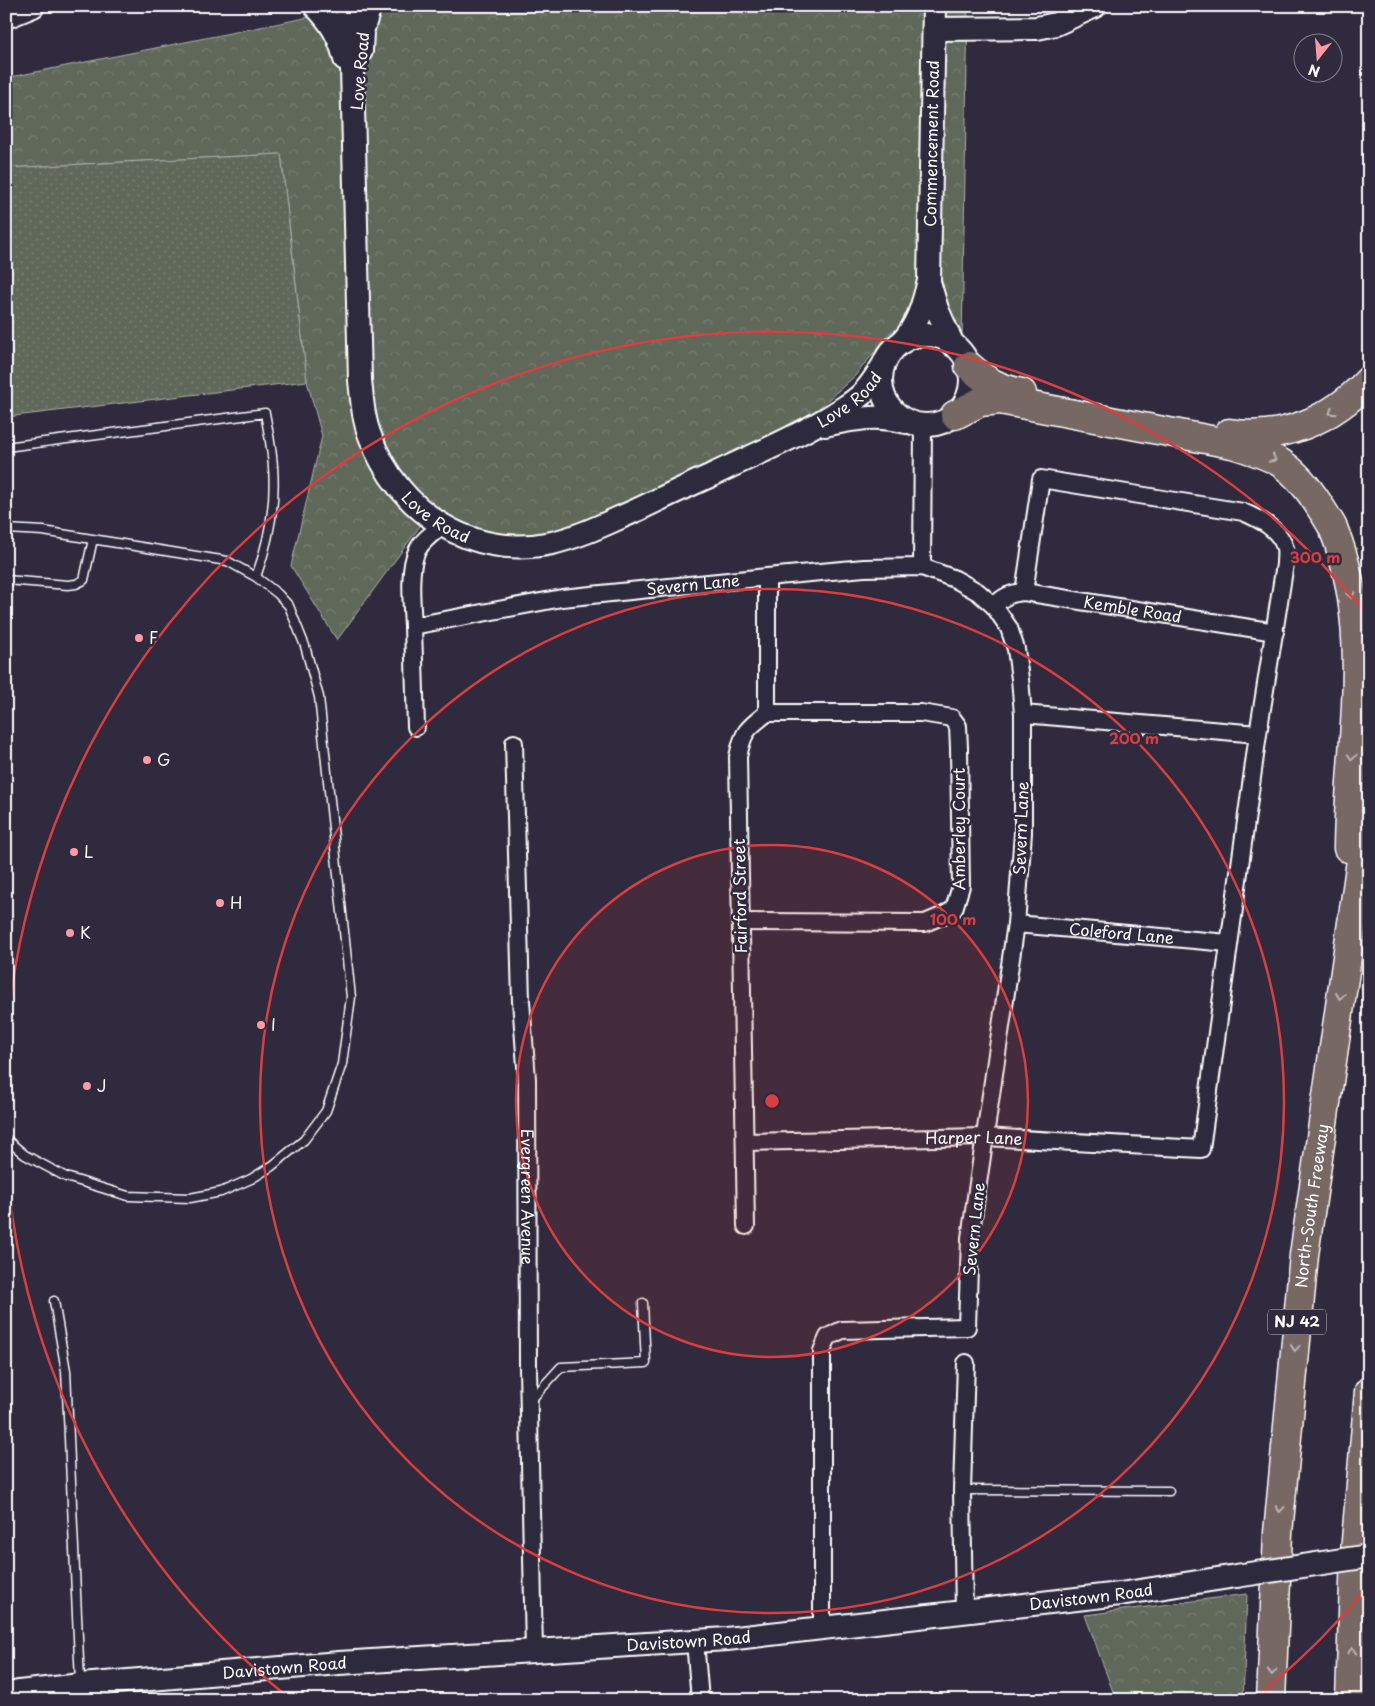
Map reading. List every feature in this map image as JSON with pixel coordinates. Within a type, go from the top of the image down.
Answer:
[{"type":"highway","points":[[961,355],[981,377],[1011,391],[1232,433],[1253,435],[1278,433],[1294,429],[1327,415],[1352,397],[1369,380]]},
{"type":"highway","points":[[955,415],[980,402],[1000,400],[1232,444],[1258,451],[1282,464],[1308,487],[1332,527],[1344,562],[1354,609],[1357,690],[1348,814],[1347,947]]},
{"type":"highway","name":"North-South Freeway","points":[[1271,1700],[1278,1533],[1304,1255],[1369,805]]},
{"type":"highway","points":[[1350,1700],[1355,1552],[1369,1391]]},
{"type":"street","points":[[6,17],[33,6]]},
{"type":"street","points":[[315,6],[330,22],[343,48],[348,69],[355,137]]},
{"type":"street","name":"Love Road","points":[[346,6],[351,29],[360,380],[364,414],[369,434],[385,470],[418,509],[442,526],[470,538],[494,543],[520,545],[552,543],[599,528],[812,428],[855,400],[865,391],[882,367]]},
{"type":"street","name":"Love Road","points":[[355,137],[362,32],[370,6]]},
{"type":"street","name":"Commencement Road","points":[[902,342],[916,322],[929,281],[934,6]]},
{"type":"street","points":[[934,29],[1037,28],[1073,18],[1095,6]]},
{"type":"street","name":"Commencement Road","points":[[929,281],[940,318],[961,355]]},
{"type":"street","points":[[924,335],[941,338],[961,355],[971,377],[970,392],[955,415],[938,423],[917,424],[899,417],[887,403],[880,383],[882,367],[890,353],[902,342],[909,338],[924,335]]},
{"type":"street","name":"Love Road","points":[[812,428],[848,420],[880,417],[917,424]]},
{"type":"street","points":[[917,424],[922,566]]},
{"type":"street","points":[[1024,592],[1041,479],[1243,512],[1261,520],[1276,532],[1285,547],[1285,564],[1228,943]]},
{"type":"street","points":[[416,727],[412,578],[416,552],[424,540],[442,526]]},
{"type":"street","name":"Severn Lane","points":[[413,626],[562,598],[767,576],[864,568],[922,566],[955,579],[978,592],[994,606],[1009,628],[1016,649],[1023,714],[1023,833],[1016,924],[970,1238],[967,1327],[842,1330],[828,1337],[822,1351],[822,1628]]},
{"type":"street","points":[[767,576],[767,714]]},
{"type":"street","name":"Kemble Road","points":[[994,606],[1002,598],[1012,593],[1024,592],[1274,632]]},
{"type":"street","name":"Amberley Court","points":[[741,922],[925,923],[954,909],[961,886],[958,726],[952,718],[921,713],[767,714]]},
{"type":"street","name":"Fairford Street","points":[[746,1226],[738,757],[741,740],[749,727],[767,714]]},
{"type":"street","points":[[1023,714],[1258,734]]},
{"type":"street","name":"Evergreen Avenue","points":[[514,743],[521,1001],[526,1079],[528,1403],[534,1651]]},
{"type":"street","name":"Coleford Lane","points":[[1016,924],[1228,943]]},
{"type":"street","name":"Harper Lane","points":[[745,1142],[985,1137],[1201,1149],[1228,943]]},
{"type":"street","points":[[964,1612],[962,1490],[966,1363]]},
{"type":"street","name":"Davistown Road","points":[[6,1695],[81,1685],[338,1663],[727,1639],[1120,1594],[1369,1556]]},
{"type":"street","points":[[695,1640],[700,1700]]},
{"type":"lane","points":[[6,447],[266,413],[273,465],[273,508],[264,554],[256,577]]},
{"type":"lane","points":[[6,529],[43,531],[227,561],[256,577],[278,594],[289,606],[305,646],[319,697],[351,997],[342,1064],[326,1111],[304,1140],[251,1180],[221,1192],[190,1198],[128,1196],[66,1177],[25,1155],[6,1139]]},
{"type":"lane","points":[[6,580],[76,584],[84,580],[92,539]]},
{"type":"lane","points":[[54,1300],[66,1371],[81,1685]]},
{"type":"lane","points":[[528,1403],[561,1367],[646,1363],[644,1303]]},
{"type":"lane","points":[[962,1490],[1169,1491]]},
{"type":"green space","points":[[365,6],[968,6],[962,341],[891,332],[855,376],[813,413],[632,505],[543,537],[497,536],[467,529],[431,511],[337,640],[291,566],[322,436],[307,381],[281,154],[6,168],[6,78]]},
{"type":"green space","points":[[281,154],[307,381],[6,417],[6,168]]},
{"type":"green space","points":[[1247,1594],[1243,1700],[1116,1700],[1085,1615]]},
{"type":"place","name":"F","points":[[139,638]]},
{"type":"place","name":"G","points":[[147,760]]},
{"type":"place","name":"L","points":[[74,852]]},
{"type":"place","name":"H","points":[[220,903]]},
{"type":"place","name":"K","points":[[70,933]]},
{"type":"place","name":"I","points":[[261,1025]]},
{"type":"place","name":"J","points":[[87,1086]]}]
